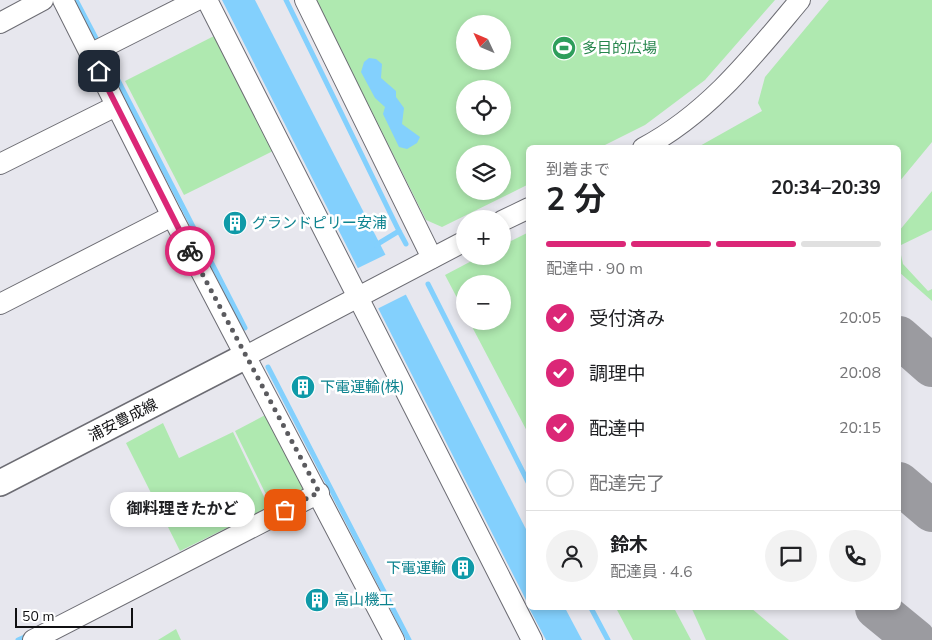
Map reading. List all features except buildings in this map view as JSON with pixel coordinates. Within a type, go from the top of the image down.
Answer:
[{"type":"main road","name":"浦安豊成線","points":[[0,483],[246,356]]},
{"type":"street","points":[[0,23],[43,0]]},
{"type":"street","points":[[63,0],[98,50],[116,106],[172,216],[319,492],[394,640]]},
{"type":"street","points":[[98,50],[197,0]]},
{"type":"street","points":[[207,0],[361,295],[532,640]]},
{"type":"street","points":[[305,0],[432,258]]},
{"type":"street","points":[[648,145],[671,131],[720,93],[800,0]]},
{"type":"street","points":[[0,164],[116,106]]},
{"type":"street","points":[[511,217],[526,209]]},
{"type":"street","points":[[0,304],[172,216]]},
{"type":"street","points":[[246,356],[456,246]]},
{"type":"street","points":[[33,640],[319,492]]},
{"type":"green space","points":[[316,0],[775,0],[705,80],[645,125],[605,145],[526,145],[526,185],[511,193],[511,145],[456,145],[456,200],[497,200],[476,210],[456,210],[456,220],[442,227],[426,220]]},
{"type":"green space","points":[[829,0],[932,0],[932,142],[901,180],[901,145],[702,145],[762,111],[758,103],[765,77]]},
{"type":"green space","points":[[216,35],[273,151],[184,195],[125,81]]},
{"type":"green space","points":[[932,191],[932,230],[901,245],[901,229]]},
{"type":"green space","points":[[526,234],[526,429],[474,330],[511,330],[511,275],[456,275],[456,296],[445,275],[464,265],[511,265],[511,241]]},
{"type":"green space","points":[[901,255],[903,264],[928,291],[932,289],[932,301],[901,274]]},
{"type":"green space","points":[[269,413],[307,488],[271,505],[235,431]]},
{"type":"green space","points":[[163,423],[179,458],[233,432],[269,507],[180,551],[126,443]]},
{"type":"green space","points":[[617,610],[675,610],[691,640],[633,640]]},
{"type":"green space","points":[[692,610],[753,610],[789,640],[706,640]]},
{"type":"green space","points":[[176,629],[181,640],[158,640]]},
{"type":"water","points":[[222,0],[255,0],[526,529],[526,600]]},
{"type":"water","points":[[369,58],[376,59],[382,64],[381,78],[396,91],[396,97],[404,108],[402,124],[420,137],[417,143],[407,149],[399,147],[383,114],[385,107],[375,98],[361,72],[364,62]]},
{"type":"water","points":[[530,610],[566,610],[582,640],[546,640]]},
{"type":"pier","points":[[389,253],[409,293],[377,309],[356,269]]},
{"type":"waterway","points":[[76,0],[99,44]]},
{"type":"waterway","points":[[286,0],[399,231],[376,245]]},
{"type":"waterway","points":[[103,51],[245,328]]},
{"type":"waterway","points":[[399,231],[406,244]]},
{"type":"waterway","points":[[428,284],[526,478]]},
{"type":"waterway","points":[[268,367],[409,640]]},
{"type":"waterway","points":[[592,610],[608,640]]},
{"type":"waterway","points":[[18,640],[29,635]]},
{"type":"taxiway","points":[[901,339],[932,366]]},
{"type":"taxiway","points":[[901,485],[932,511]]},
{"type":"taxiway","points":[[878,610],[915,640]]},
{"type":"way so far","points":[[190,251],[319,492],[285,510]]},
{"type":"place","name":"多目的広場","points":[[564,48]]},
{"type":"place","name":"グランドピリー安浦","points":[[235,223]]},
{"type":"place","name":"下電運輸(株)","points":[[303,387]]},
{"type":"place","name":"御料理きたかど","points":[[285,510]]},
{"type":"place","name":"下電運輸","points":[[463,568]]},
{"type":"place","name":"高山機工","points":[[317,600]]},
{"type":"route","points":[[99,71],[190,251]]}]
